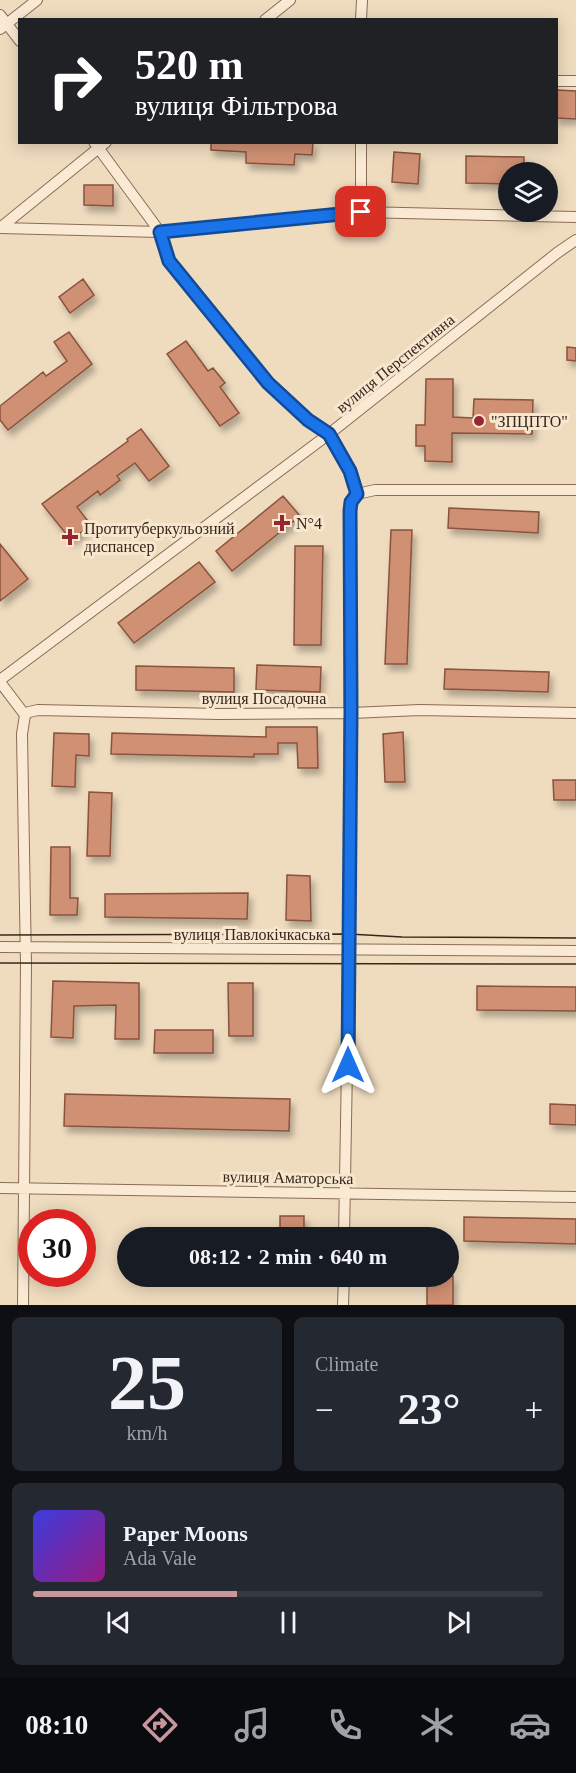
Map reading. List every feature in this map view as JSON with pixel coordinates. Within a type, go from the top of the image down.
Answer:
[{"type":"street","points":[[18,39],[2,22],[37,0]]},
{"type":"street","points":[[268,18],[290,0]]},
{"type":"street","points":[[361,18],[362,0]]},
{"type":"street","points":[[558,81],[576,81]]},
{"type":"street","points":[[361,144],[361,212]]},
{"type":"street","points":[[0,228],[100,145],[160,232],[169,261],[268,383],[308,420],[329,434],[350,471],[357,494]]},
{"type":"street","points":[[0,228],[160,232],[361,212],[576,217]]},
{"type":"street","name":"вулиця Перспективна","points":[[0,681],[329,434],[576,240]]},
{"type":"street","points":[[344,1227],[350,950],[351,502],[357,494],[375,490],[576,490]]},
{"type":"street","points":[[0,681],[25,715],[22,726],[25,948],[23,1305]]},
{"type":"street","name":"вулиця Посадочна","points":[[25,715],[38,710],[219,714],[420,710],[576,712]]},
{"type":"street","name":"вулиця Павлокічкаська","points":[[0,948],[576,951]]},
{"type":"street","name":"вулиця Аматорська","points":[[0,1188],[576,1197]]},
{"type":"street","points":[[344,1287],[344,1305]]},
{"type":"building","points":[[558,90],[576,91],[576,119],[558,118]]},
{"type":"building","points":[[211,144],[313,144],[312,155],[295,154],[294,165],[246,163],[246,152],[211,150]]},
{"type":"building","points":[[394,152],[420,154],[418,184],[392,182]]},
{"type":"building","points":[[466,156],[524,157],[524,162],[498,162],[498,184],[466,183]]},
{"type":"building","points":[[84,185],[113,185],[113,206],[84,205]]},
{"type":"building","points":[[83,279],[94,295],[70,313],[59,297]]},
{"type":"building","points":[[69,332],[92,364],[8,430],[0,420],[0,406],[43,372],[46,376],[67,361],[54,342]]},
{"type":"building","points":[[186,341],[208,371],[213,368],[225,383],[220,387],[239,413],[220,426],[167,354]]},
{"type":"building","points":[[567,347],[576,348],[576,361],[567,360]]},
{"type":"building","name":"\"ЗПЦПТО\"","points":[[426,379],[453,379],[453,417],[473,418],[474,399],[533,400],[532,434],[452,433],[452,462],[425,461],[425,446],[416,446],[416,425],[425,425]]},
{"type":"building","points":[[141,429],[169,466],[149,481],[135,463],[117,476],[120,480],[100,495],[98,491],[77,507],[91,525],[71,540],[42,504]]},
{"type":"building","points":[[283,496],[300,516],[232,571],[216,551]]},
{"type":"building","points":[[449,508],[539,512],[538,533],[448,528]]},
{"type":"building","points":[[391,530],[412,530],[407,664],[385,664]]},
{"type":"building","points":[[0,544],[28,579],[0,601]]},
{"type":"building","points":[[295,546],[323,546],[321,645],[294,645]]},
{"type":"building","points":[[199,562],[215,582],[134,643],[118,623]]},
{"type":"building","points":[[257,665],[321,667],[320,692],[256,690]]},
{"type":"building","points":[[136,666],[234,668],[234,692],[136,690]]},
{"type":"building","points":[[445,669],[549,672],[548,692],[444,689]]},
{"type":"building","points":[[266,727],[317,727],[318,768],[298,768],[297,743],[278,743],[278,754],[254,754],[254,757],[111,754],[112,733],[266,737]]},
{"type":"building","points":[[403,732],[405,782],[385,782],[383,734]]},
{"type":"building","points":[[54,733],[89,734],[89,756],[76,755],[75,787],[52,786]]},
{"type":"building","points":[[553,780],[576,780],[576,800],[554,800]]},
{"type":"building","points":[[89,792],[112,793],[110,856],[87,856]]},
{"type":"building","points":[[51,847],[70,847],[70,898],[78,898],[77,915],[50,915]]},
{"type":"building","points":[[287,875],[310,876],[311,921],[286,920]]},
{"type":"building","points":[[248,893],[247,919],[105,917],[105,894]]},
{"type":"building","points":[[53,981],[139,983],[139,1039],[115,1039],[116,1005],[74,1006],[73,1038],[51,1037]]},
{"type":"building","points":[[228,983],[253,983],[253,1036],[229,1036]]},
{"type":"building","points":[[477,986],[576,987],[576,1011],[477,1010]]},
{"type":"building","points":[[155,1030],[213,1030],[213,1053],[154,1053]]},
{"type":"building","points":[[65,1094],[290,1099],[289,1131],[64,1126]]},
{"type":"building","points":[[550,1104],[576,1105],[576,1125],[550,1124]]},
{"type":"building","points":[[280,1216],[304,1216],[304,1227],[280,1227]]},
{"type":"building","points":[[464,1217],[576,1219],[576,1244],[464,1241]]},
{"type":"building","points":[[427,1287],[453,1287],[453,1305],[427,1305]]},
{"type":"tram line","points":[[0,935],[349,934],[402,937],[576,938]]},
{"type":"tram line","points":[[0,963],[576,964]]},
{"type":"place","name":"\"ЗПЦПТО\"","points":[[479,421]]},
{"type":"place","name":"N°4","points":[[282,523]]},
{"type":"place","name":"Протитуберкульозний диспансер","points":[[70,537]]},
{"type":"route","points":[[348,1065],[350,511],[351,502],[357,494],[350,471],[329,434],[308,420],[268,383],[169,261],[160,232],[361,212]]}]
